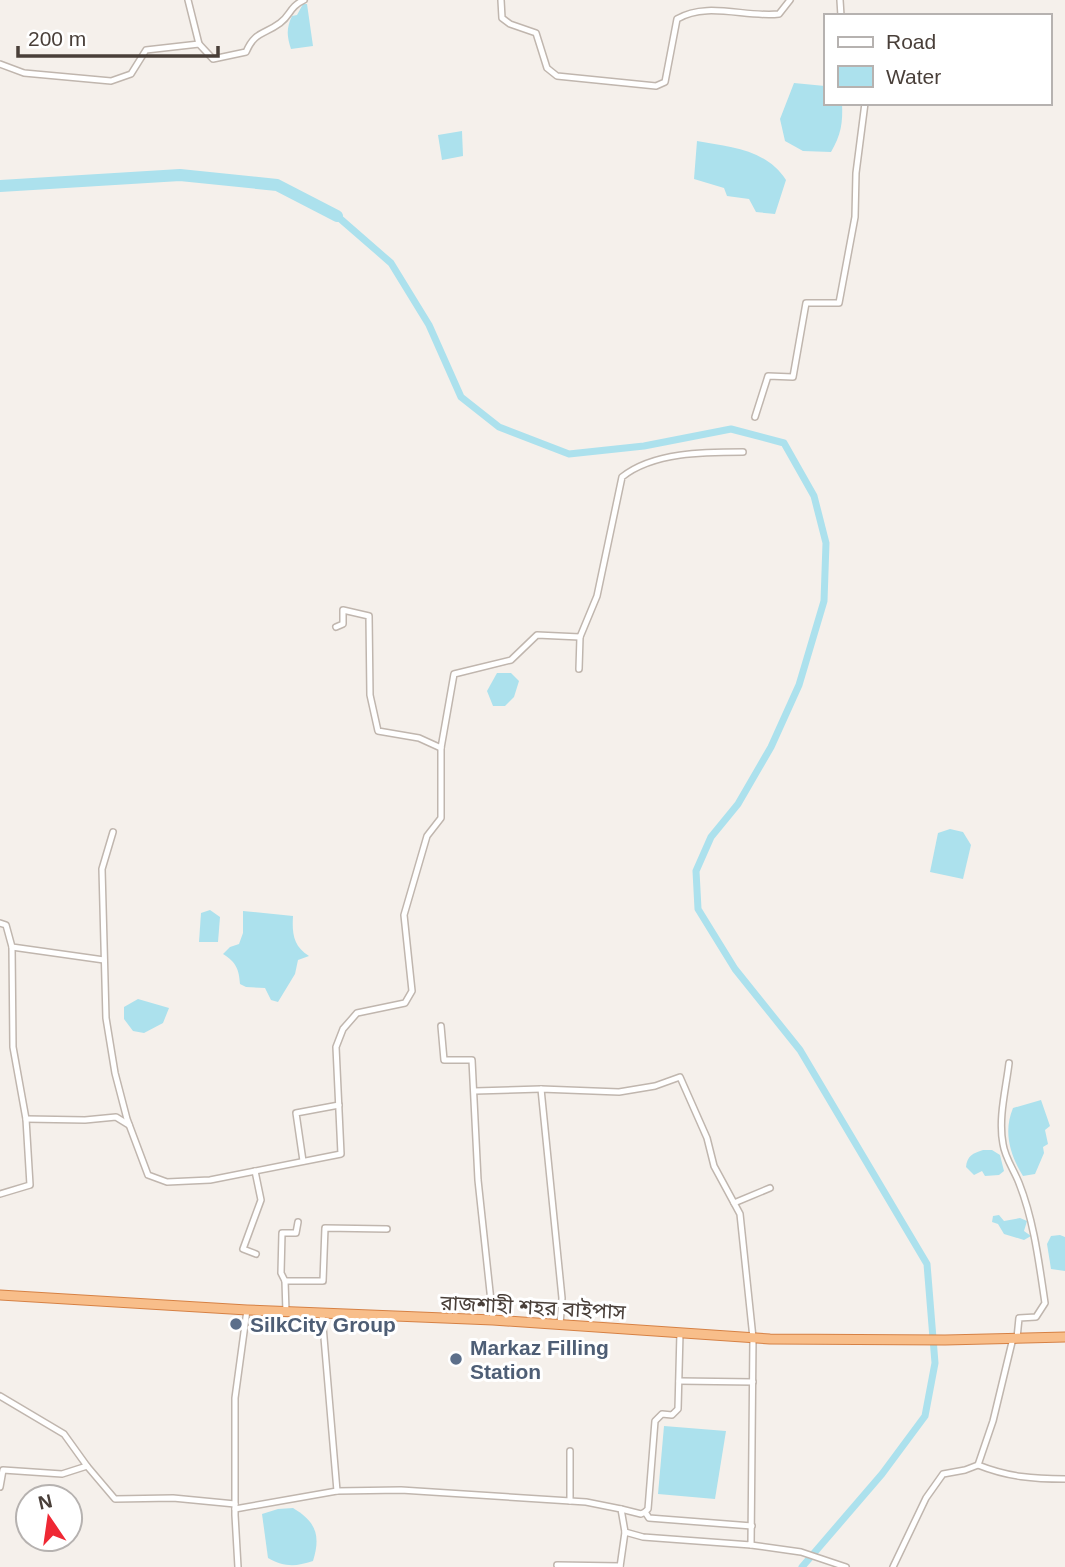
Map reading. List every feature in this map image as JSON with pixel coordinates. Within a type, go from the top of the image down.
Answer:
[{"type":"highway","name":"রাজশাহী শহর বাইপাস","points":[[0,1295],[321,1314],[493,1320],[752,1338],[945,1340],[1065,1337]]},
{"type":"street","points":[[187,0],[199,44],[213,59],[247,52],[252,38],[282,22],[294,5],[304,0]]},
{"type":"street","points":[[501,0],[502,18],[510,24],[536,33],[547,68],[556,76],[656,86],[665,82],[677,19],[686,13],[716,10],[779,14],[790,0]]},
{"type":"street","points":[[0,64],[24,73],[111,81],[131,74],[146,50],[199,44]]},
{"type":"street","points":[[755,418],[768,376],[793,377],[806,303],[839,303],[855,217],[856,173],[865,105]]},
{"type":"street","points":[[579,669],[580,637],[597,596],[622,477],[633,468],[658,461],[703,452],[743,452]]},
{"type":"street","points":[[336,627],[343,624],[342,610],[369,616],[370,695],[378,731],[419,738],[441,748]]},
{"type":"street","points":[[113,832],[103,869],[106,1018],[115,1073],[129,1125],[148,1175],[167,1182],[210,1180],[341,1154],[336,1047],[343,1029],[357,1013],[405,1003],[412,991],[404,915],[428,836],[441,818],[441,748],[454,674],[511,660],[537,635],[580,637]]},
{"type":"street","points":[[0,923],[6,925],[12,947],[13,1046],[26,1119],[30,1185],[0,1194]]},
{"type":"street","points":[[12,947],[104,960]]},
{"type":"street","points":[[441,1026],[444,1060],[472,1060],[478,1180],[493,1320]]},
{"type":"street","points":[[978,1465],[993,1421],[1019,1318],[1036,1317],[1045,1303],[1033,1228],[1019,1181],[1013,1173],[1003,1144],[1002,1123],[1010,1063]]},
{"type":"street","points":[[475,1091],[541,1089],[619,1092],[655,1086],[680,1076],[707,1138],[714,1166],[740,1214],[752,1338],[751,1545]]},
{"type":"street","points":[[541,1089],[562,1298],[560,1325]]},
{"type":"street","points":[[303,1161],[296,1113],[338,1105]]},
{"type":"street","points":[[26,1119],[116,1118],[129,1125]]},
{"type":"street","points":[[255,1171],[261,1200],[243,1249],[256,1254]]},
{"type":"street","points":[[734,1203],[770,1188]]},
{"type":"street","points":[[286,1312],[285,1281],[281,1273],[282,1233],[296,1233],[298,1222]]},
{"type":"street","points":[[285,1281],[323,1281],[325,1228],[387,1229]]},
{"type":"street","points":[[238,1567],[235,1398],[247,1310]]},
{"type":"street","points":[[321,1314],[337,1491]]},
{"type":"street","points":[[680,1333],[676,1413],[662,1414],[655,1421],[646,1512],[649,1518],[752,1526]]},
{"type":"street","points":[[678,1381],[753,1382]]},
{"type":"street","points":[[0,1396],[64,1434],[115,1499],[173,1498],[235,1507],[337,1491],[401,1490],[570,1501],[641,1514],[646,1512]]},
{"type":"street","points":[[570,1451],[570,1501]]},
{"type":"street","points":[[893,1567],[926,1498],[943,1474],[978,1465],[999,1473],[1025,1478],[1065,1479]]},
{"type":"street","points":[[0,1488],[3,1470],[62,1474],[87,1466]]},
{"type":"street","points":[[557,1565],[620,1567],[625,1532],[621,1509]]},
{"type":"street","points":[[625,1532],[643,1537],[751,1545],[801,1552],[846,1567]]},
{"type":"water","points":[[303,4],[307,4],[313,46],[291,49],[289,25],[292,16],[297,15]]},
{"type":"water","points":[[794,83],[824,86],[824,105],[842,105],[841,129],[831,152],[803,151],[785,141],[780,119]]},
{"type":"water","points":[[462,131],[463,156],[442,160],[438,135]]},
{"type":"water","points":[[697,141],[746,151],[778,170],[786,180],[775,214],[756,212],[749,199],[727,196],[724,188],[694,179]]},
{"type":"water","points":[[497,673],[511,673],[519,681],[514,697],[505,706],[493,706],[487,691]]},
{"type":"water","points":[[950,829],[963,832],[971,845],[963,879],[930,872],[938,833]]},
{"type":"water","points":[[210,910],[220,917],[218,942],[199,942],[201,913]]},
{"type":"water","points":[[243,911],[293,916],[295,939],[309,956],[298,960],[295,974],[278,1002],[271,1000],[265,988],[240,984],[236,966],[223,954],[230,947],[239,944],[243,933]]},
{"type":"water","points":[[138,999],[169,1008],[163,1023],[144,1033],[133,1031],[124,1019],[124,1007]]},
{"type":"water","points":[[1041,1100],[1050,1126],[1045,1130],[1048,1144],[1043,1147],[1044,1153],[1035,1174],[1023,1176],[1009,1143],[1010,1117],[1013,1108]]},
{"type":"water","points":[[983,1150],[992,1150],[1000,1155],[1004,1171],[999,1175],[985,1176],[982,1171],[974,1175],[966,1167],[971,1156]]},
{"type":"water","points":[[999,1215],[1004,1221],[1020,1218],[1027,1221],[1024,1231],[1031,1236],[1024,1240],[1004,1234],[998,1224],[992,1222],[993,1216]]},
{"type":"water","points":[[1051,1236],[1065,1237],[1065,1271],[1051,1269],[1047,1244]]},
{"type":"water","points":[[664,1426],[726,1431],[715,1499],[658,1494]]},
{"type":"water","points":[[293,1508],[312,1524],[316,1544],[313,1561],[290,1565],[268,1558],[262,1514]]},
{"type":"waterway","points":[[0,186],[180,175],[277,185],[337,216]]},
{"type":"waterway","points":[[337,216],[391,263],[429,325],[461,397],[499,427],[569,454],[644,446],[731,429],[784,443],[814,496],[826,543],[824,601],[799,685],[771,747],[738,804],[711,837],[696,871],[698,909],[735,969],[800,1050],[927,1264],[935,1363],[925,1416],[882,1474],[802,1567]]},
{"type":"place","name":"SilkCity Group","points":[[236,1324]]},
{"type":"place","name":"Markaz Filling Station","points":[[456,1359]]}]
